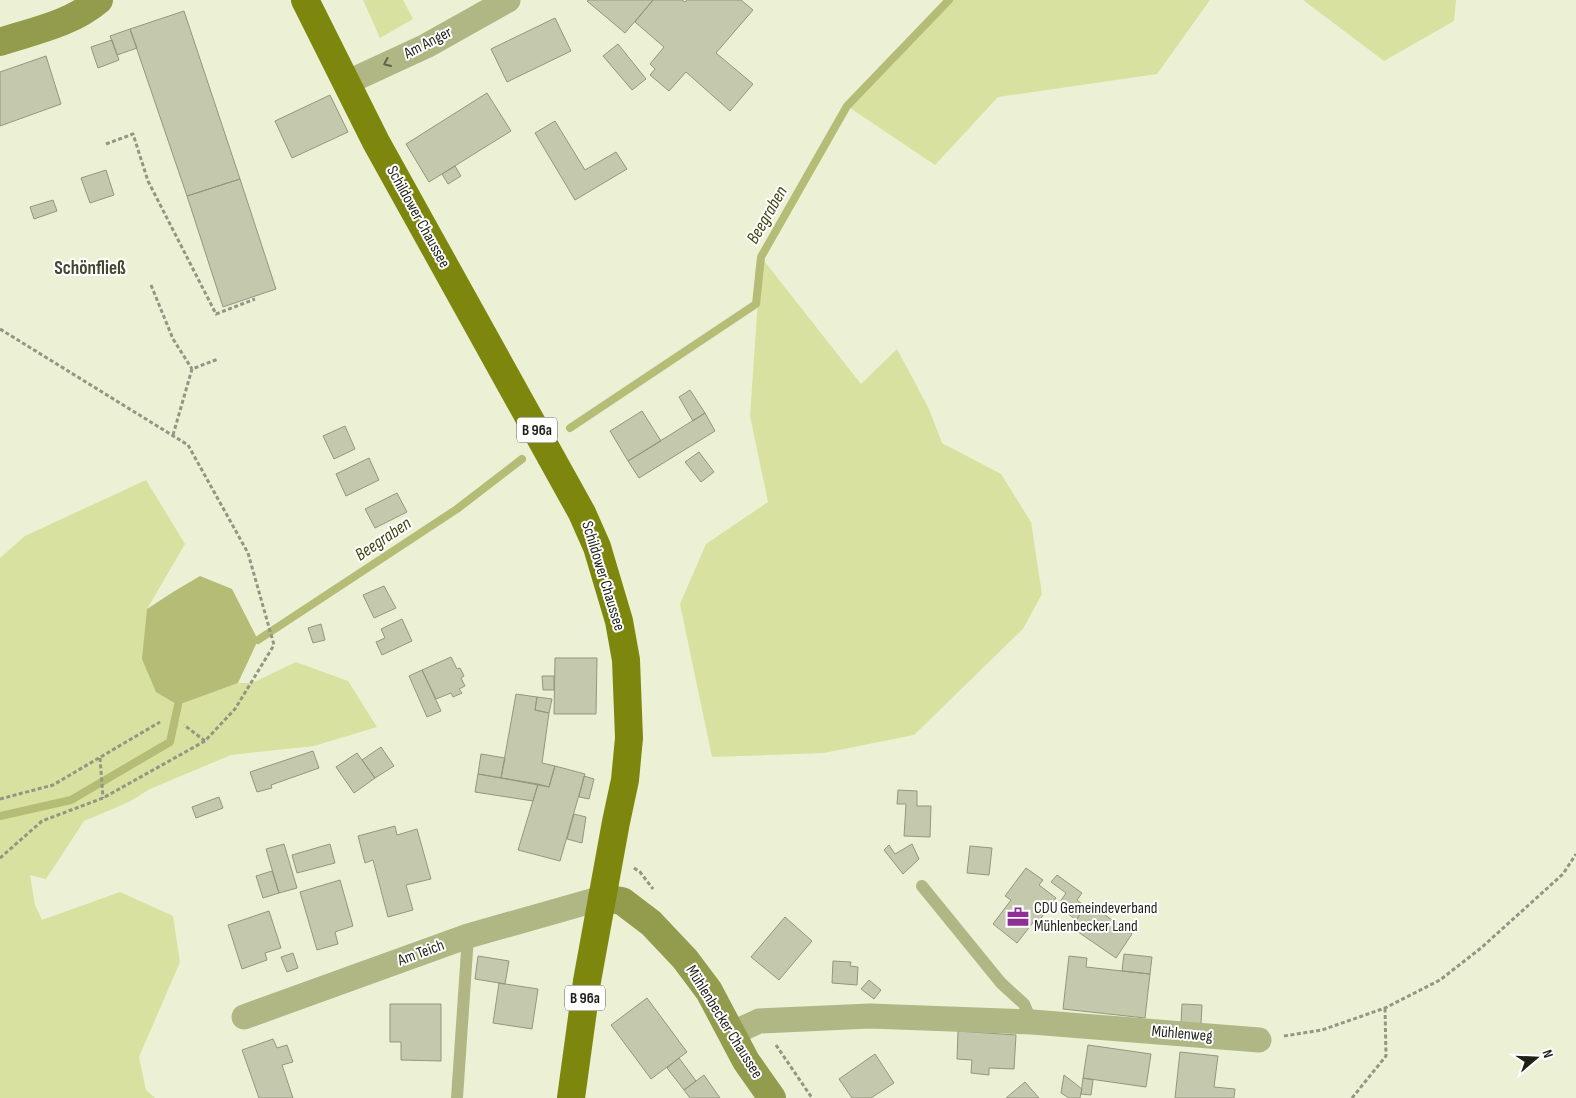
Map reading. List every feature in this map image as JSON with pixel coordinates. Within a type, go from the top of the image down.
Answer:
[{"type":"main road","points":[[0,42],[64,21],[81,13],[99,0]]},
{"type":"main road","name":"Schildower Chaussee","points":[[305,0],[376,142],[582,512],[597,547],[619,621],[626,660],[628,706],[629,738],[625,780],[587,981],[571,1098]]},
{"type":"main road","name":"Mühlenbecker Chaussee","points":[[602,898],[622,901],[651,923],[685,958],[709,991],[746,1061],[772,1098]]},
{"type":"street","name":"Am Anger","points":[[346,83],[426,46],[508,0]]},
{"type":"street","name":"Am Teich","points":[[244,1017],[468,936],[602,898]]},
{"type":"street","name":"Mühlenweg","points":[[731,1034],[759,1020],[870,1016],[1032,1022],[1259,1040]]},
{"type":"lane","points":[[922,886],[1001,983],[1024,1004],[1032,1022]]},
{"type":"lane","points":[[457,1098],[468,936]]},
{"type":"path","points":[[106,144],[133,134],[148,181],[216,314],[255,299]]},
{"type":"path","points":[[151,285],[173,339],[192,369],[172,435]]},
{"type":"path","points":[[0,329],[188,445],[248,553],[274,645],[235,709],[205,741],[103,798],[42,821],[0,858]]},
{"type":"path","points":[[192,369],[218,359]]},
{"type":"path","points":[[0,799],[53,785],[160,722]]},
{"type":"path","points":[[184,724],[205,741]]},
{"type":"path","points":[[100,758],[103,798]]},
{"type":"path","points":[[1259,1040],[1322,1030],[1385,1008],[1440,980],[1481,948],[1563,874],[1576,854]]},
{"type":"path","points":[[1352,1098],[1386,1056],[1385,1008]]},
{"type":"path","points":[[759,1020],[812,1098]]},
{"type":"shaded area","points":[[363,0],[403,0],[413,19],[380,38]]},
{"type":"shaded area","points":[[949,0],[1210,0],[1157,74],[998,97],[935,165],[847,106]]},
{"type":"shaded area","points":[[1303,0],[1456,0],[1454,21],[1384,61]]},
{"type":"shaded area","points":[[761,257],[861,384],[897,349],[929,409],[942,443],[1001,474],[1031,522],[1042,594],[1023,629],[914,735],[824,753],[712,757],[680,604],[706,544],[768,502],[750,416]]},
{"type":"shaded area","points":[[146,480],[185,544],[147,609],[178,705],[238,683],[252,683],[296,662],[348,681],[377,727],[314,746],[231,755],[150,789],[129,802],[84,821],[46,879],[30,875],[35,905],[42,920],[120,892],[173,916],[180,962],[139,1057],[146,1090],[155,1098],[0,1098],[0,558],[25,536]]},
{"type":"shaded area","points":[[200,576],[232,589],[258,640],[238,683],[178,705],[156,692],[142,659],[147,609]]},
{"type":"building","points":[[653,0],[625,33],[587,1]]},
{"type":"building","points":[[653,0],[682,0],[685,2],[687,0],[741,0],[753,10],[716,53],[753,84],[730,111],[686,72],[669,91],[650,75],[655,69],[650,64],[664,47],[635,22]]},
{"type":"building","points":[[184,11],[240,179],[187,196],[130,29]]},
{"type":"building","points":[[555,18],[571,51],[507,82],[491,49]]},
{"type":"building","points":[[130,29],[137,48],[117,55],[110,36]]},
{"type":"building","points":[[112,40],[119,60],[98,68],[91,47]]},
{"type":"building","points":[[618,44],[646,79],[632,90],[603,56]]},
{"type":"building","points":[[46,56],[61,104],[0,126],[0,72]]},
{"type":"building","points":[[487,93],[511,131],[429,182],[406,144]]},
{"type":"building","points":[[330,95],[348,132],[292,158],[275,121]]},
{"type":"building","points":[[555,121],[585,170],[616,152],[627,169],[575,200],[535,133]]},
{"type":"building","points":[[455,166],[461,176],[448,184],[442,174]]},
{"type":"building","points":[[106,170],[114,195],[90,203],[81,178]]},
{"type":"building","points":[[240,179],[276,289],[223,307],[187,196]]},
{"type":"building","points":[[53,200],[57,211],[34,219],[30,207]]},
{"type":"building","points":[[690,390],[705,413],[693,421],[679,397]]},
{"type":"building","points":[[642,411],[661,441],[628,461],[610,431]]},
{"type":"building","points":[[705,413],[715,431],[639,478],[628,461]]},
{"type":"building","points":[[345,426],[355,449],[334,459],[323,436]]},
{"type":"building","points":[[699,452],[714,472],[701,482],[685,462]]},
{"type":"building","points":[[369,458],[379,480],[346,496],[336,474]]},
{"type":"building","points":[[397,493],[407,512],[375,528],[365,509]]},
{"type":"building","points":[[384,586],[396,608],[374,618],[363,595]]},
{"type":"building","points":[[402,619],[412,641],[382,655],[376,642],[385,638],[381,629]]},
{"type":"building","points":[[321,624],[325,640],[313,643],[308,628]]},
{"type":"building","points":[[451,657],[457,669],[460,668],[464,676],[461,678],[465,686],[459,689],[462,693],[453,697],[451,693],[436,699],[422,670]]},
{"type":"building","points":[[555,658],[597,658],[596,714],[554,714]]},
{"type":"building","points":[[422,670],[441,711],[427,717],[409,676]]},
{"type":"building","points":[[542,676],[554,676],[554,690],[543,690]]},
{"type":"building","points":[[516,694],[537,697],[535,710],[549,713],[542,763],[555,766],[549,787],[501,778]]},
{"type":"building","points":[[537,697],[552,699],[549,713],[535,710]]},
{"type":"building","points":[[381,747],[394,766],[375,778],[362,760]]},
{"type":"building","points":[[313,751],[319,768],[271,785],[272,788],[257,792],[250,772]]},
{"type":"building","points":[[357,753],[375,778],[354,793],[336,767]]},
{"type":"building","points":[[481,754],[505,758],[501,778],[478,774]]},
{"type":"building","points":[[555,766],[585,774],[560,861],[518,850],[538,784],[549,787]]},
{"type":"building","points":[[478,774],[538,784],[533,801],[475,792]]},
{"type":"building","points":[[584,776],[594,779],[589,799],[579,797]]},
{"type":"building","points":[[898,790],[917,791],[917,806],[931,806],[930,837],[904,836],[906,804],[897,804]]},
{"type":"building","points":[[219,797],[223,808],[196,818],[192,807]]},
{"type":"building","points":[[574,814],[586,817],[582,843],[567,839]]},
{"type":"building","points":[[395,826],[397,835],[417,829],[431,879],[406,885],[413,910],[388,917],[373,860],[365,863],[358,836]]},
{"type":"building","points":[[284,844],[297,888],[279,893],[266,849]]},
{"type":"building","points":[[330,844],[335,863],[297,873],[292,855]]},
{"type":"building","points":[[912,844],[919,859],[903,874],[884,850],[889,845],[895,854]]},
{"type":"building","points":[[970,846],[992,848],[989,875],[967,873]]},
{"type":"building","points":[[1026,868],[1043,880],[1039,885],[1056,898],[1038,922],[1035,920],[1017,943],[993,924],[1011,900],[1005,896]]},
{"type":"building","points":[[272,871],[279,893],[263,898],[256,876]]},
{"type":"building","points":[[1057,875],[1082,893],[1077,900],[1086,907],[1076,920],[1066,912],[1069,908],[1060,902],[1066,893],[1051,882]]},
{"type":"building","points":[[340,880],[353,926],[335,932],[338,944],[317,950],[300,892]]},
{"type":"building","points":[[1088,903],[1132,934],[1116,958],[1071,927]]},
{"type":"building","points":[[269,911],[281,948],[265,953],[267,960],[242,969],[228,925]]},
{"type":"building","points":[[785,917],[812,941],[779,980],[751,957]]},
{"type":"building","points":[[293,953],[298,968],[287,972],[281,957]]},
{"type":"building","points":[[1124,954],[1152,957],[1150,974],[1122,971]]},
{"type":"building","points":[[478,956],[509,961],[505,984],[475,979]]},
{"type":"building","points":[[1069,956],[1087,958],[1086,967],[1150,974],[1145,1018],[1063,1009]]},
{"type":"building","points":[[833,961],[851,962],[850,966],[858,967],[857,985],[832,983]]},
{"type":"building","points":[[869,980],[881,990],[874,999],[861,989]]},
{"type":"building","points":[[499,983],[538,989],[532,1029],[493,1023]]},
{"type":"building","points":[[647,998],[687,1052],[651,1079],[611,1025]]},
{"type":"building","points":[[390,1004],[441,1004],[441,1061],[401,1060],[401,1042],[390,1042]]},
{"type":"building","points":[[1182,1004],[1202,1005],[1201,1024],[1181,1023]]},
{"type":"building","points":[[958,1031],[1016,1035],[1014,1069],[989,1068],[989,1075],[971,1073],[972,1060],[957,1059]]},
{"type":"building","points":[[273,1039],[277,1048],[287,1045],[293,1062],[282,1065],[293,1098],[259,1098],[242,1050]]},
{"type":"building","points":[[1088,1045],[1151,1054],[1146,1087],[1083,1078]]},
{"type":"building","points":[[1180,1052],[1218,1056],[1214,1087],[1235,1089],[1234,1098],[1175,1098]]},
{"type":"building","points":[[875,1054],[894,1083],[871,1098],[852,1098],[839,1079]]},
{"type":"building","points":[[679,1058],[696,1081],[684,1090],[667,1068]]},
{"type":"building","points":[[704,1075],[720,1098],[690,1098],[684,1090]]},
{"type":"building","points":[[1064,1075],[1082,1089],[1080,1098],[1069,1098],[1061,1093]]},
{"type":"building","points":[[1083,1078],[1093,1080],[1091,1095],[1081,1094]]},
{"type":"building","points":[[1025,1082],[1039,1098],[1006,1098]]},
{"type":"waterway","name":"Beegraben","points":[[570,428],[756,304],[761,257],[847,106],[949,0]]},
{"type":"waterway","name":"Beegraben","points":[[258,640],[457,509],[522,459]]},
{"type":"waterway","name":"Beegraben","points":[[0,816],[71,800],[170,742],[178,705]]},
{"type":"place","name":"CDU Gemeindeverband Mühlenbecker Land","points":[[1018,917]]},
{"type":"district","name":"Schönfließ","points":[[90,268]]}]
